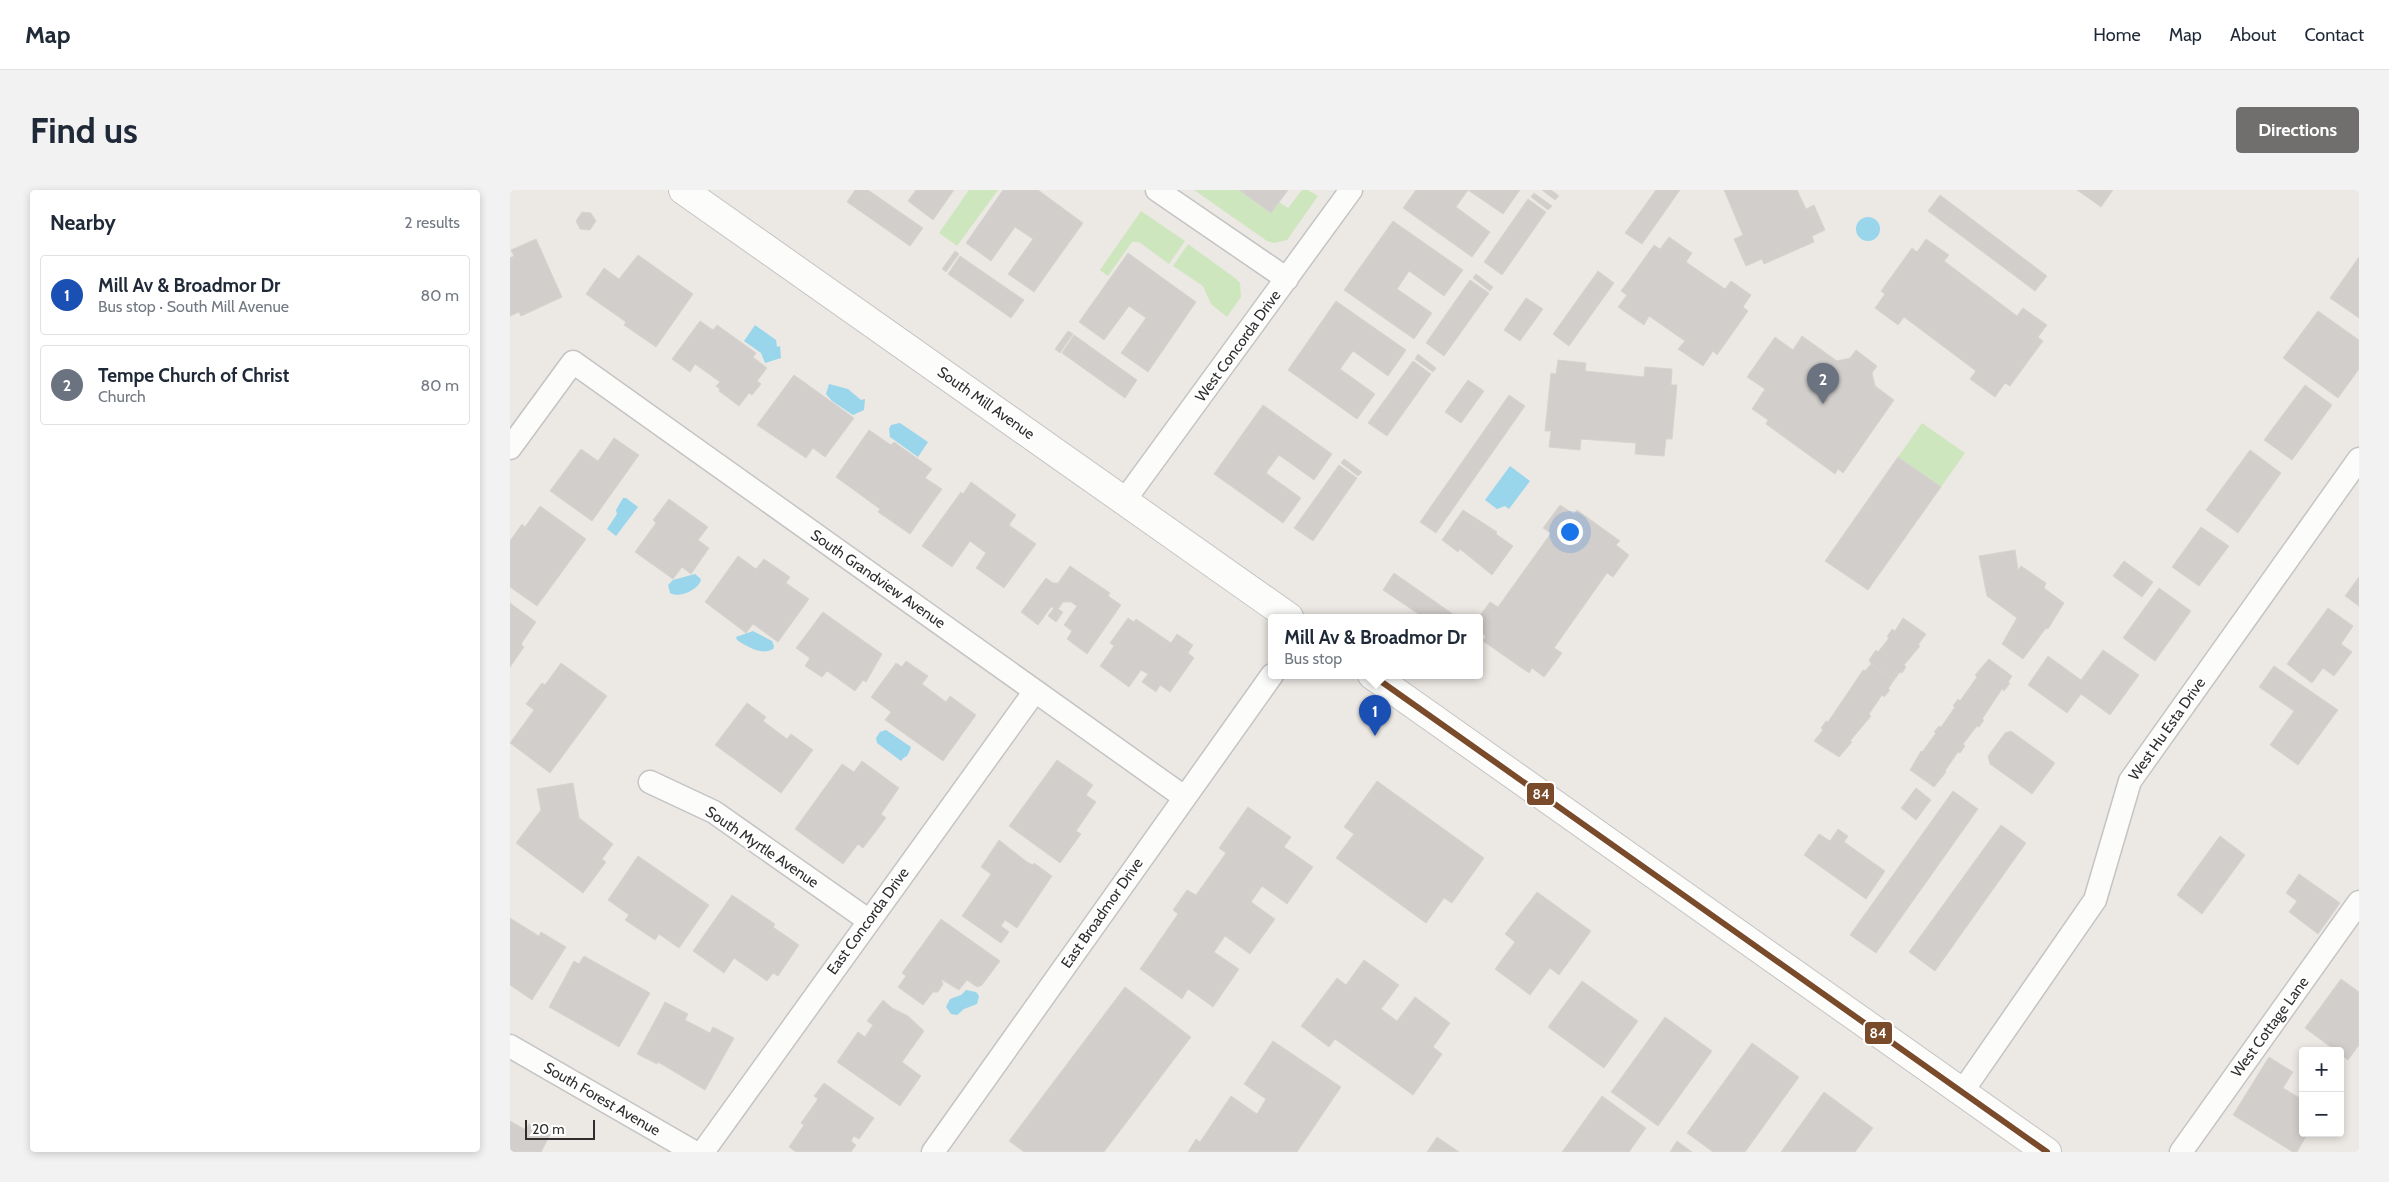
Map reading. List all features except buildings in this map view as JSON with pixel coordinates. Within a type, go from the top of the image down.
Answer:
[{"type":"main road","name":"South Mill Avenue","points":[[683,190],[1286,614]]},
{"type":"main road","points":[[1378,679],[2047,1152]]},
{"type":"street","points":[[1157,190],[1287,279]]},
{"type":"street","name":"West Concorda Drive","points":[[1124,501],[1351,190]]},
{"type":"street","name":"South Grandview Avenue","points":[[510,448],[573,362],[1184,797]]},
{"type":"street","name":"West Hu Esta Drive","points":[[1962,1092],[2095,900],[2130,781],[2359,459]]},
{"type":"street","name":"East Broadmor Drive","points":[[932,1152],[1269,679]]},
{"type":"street","name":"East Concorda Drive","points":[[703,1152],[868,920],[1035,691]]},
{"type":"street","name":"South Myrtle Avenue","points":[[650,782],[714,812],[868,920]]},
{"type":"street","name":"West Cottage Lane","points":[[2181,1152],[2359,902]]},
{"type":"street","name":"South Forest Avenue","points":[[510,1046],[694,1152]]},
{"type":"green space","points":[[969,190],[998,190],[957,246],[939,233]]},
{"type":"green space","points":[[1194,190],[1239,190],[1271,213],[1279,202],[1288,208],[1302,190],[1308,190],[1318,196],[1287,240],[1274,243],[1267,241]]},
{"type":"green space","points":[[1141,211],[1185,241],[1169,264],[1139,242],[1132,242],[1108,276],[1100,270]]},
{"type":"green space","points":[[1188,244],[1240,283],[1241,297],[1227,317],[1211,304],[1203,286],[1173,266]]},
{"type":"green space","points":[[1922,423],[1965,453],[1941,487],[1898,457]]},
{"type":"water","points":[[1868,217],[1877,220],[1880,229],[1877,238],[1868,241],[1859,238],[1856,229],[1859,220]]},
{"type":"water","points":[[755,325],[776,340],[777,347],[780,346],[781,358],[765,363],[761,353],[744,341]]},
{"type":"water","points":[[829,384],[848,389],[861,400],[865,399],[864,410],[853,415],[832,401],[826,394]]},
{"type":"water","points":[[900,423],[928,442],[918,457],[890,437],[889,429],[891,425]]},
{"type":"water","points":[[1510,466],[1530,481],[1509,509],[1505,506],[1497,509],[1485,500]]},
{"type":"water","points":[[623,498],[626,498],[638,507],[616,536],[607,529],[617,514],[616,510]]},
{"type":"water","points":[[695,574],[701,579],[697,586],[683,594],[674,595],[670,593],[668,585],[673,580]]},
{"type":"water","points":[[753,631],[772,641],[773,649],[759,651],[737,640],[736,637]]},
{"type":"water","points":[[886,730],[911,747],[901,761],[877,743],[876,738],[880,732]]},
{"type":"water","points":[[966,990],[976,992],[979,996],[977,1004],[964,1009],[957,1015],[951,1014],[946,1007],[950,999],[961,995]]},
{"type":"transit line","name":"84","points":[[1378,679],[2047,1152]]},
{"type":"place","name":"Tempe Church of Christ","points":[[1823,404]]},
{"type":"place","name":"Mill Av & Broadmor Dr","points":[[1375,736]]}]
